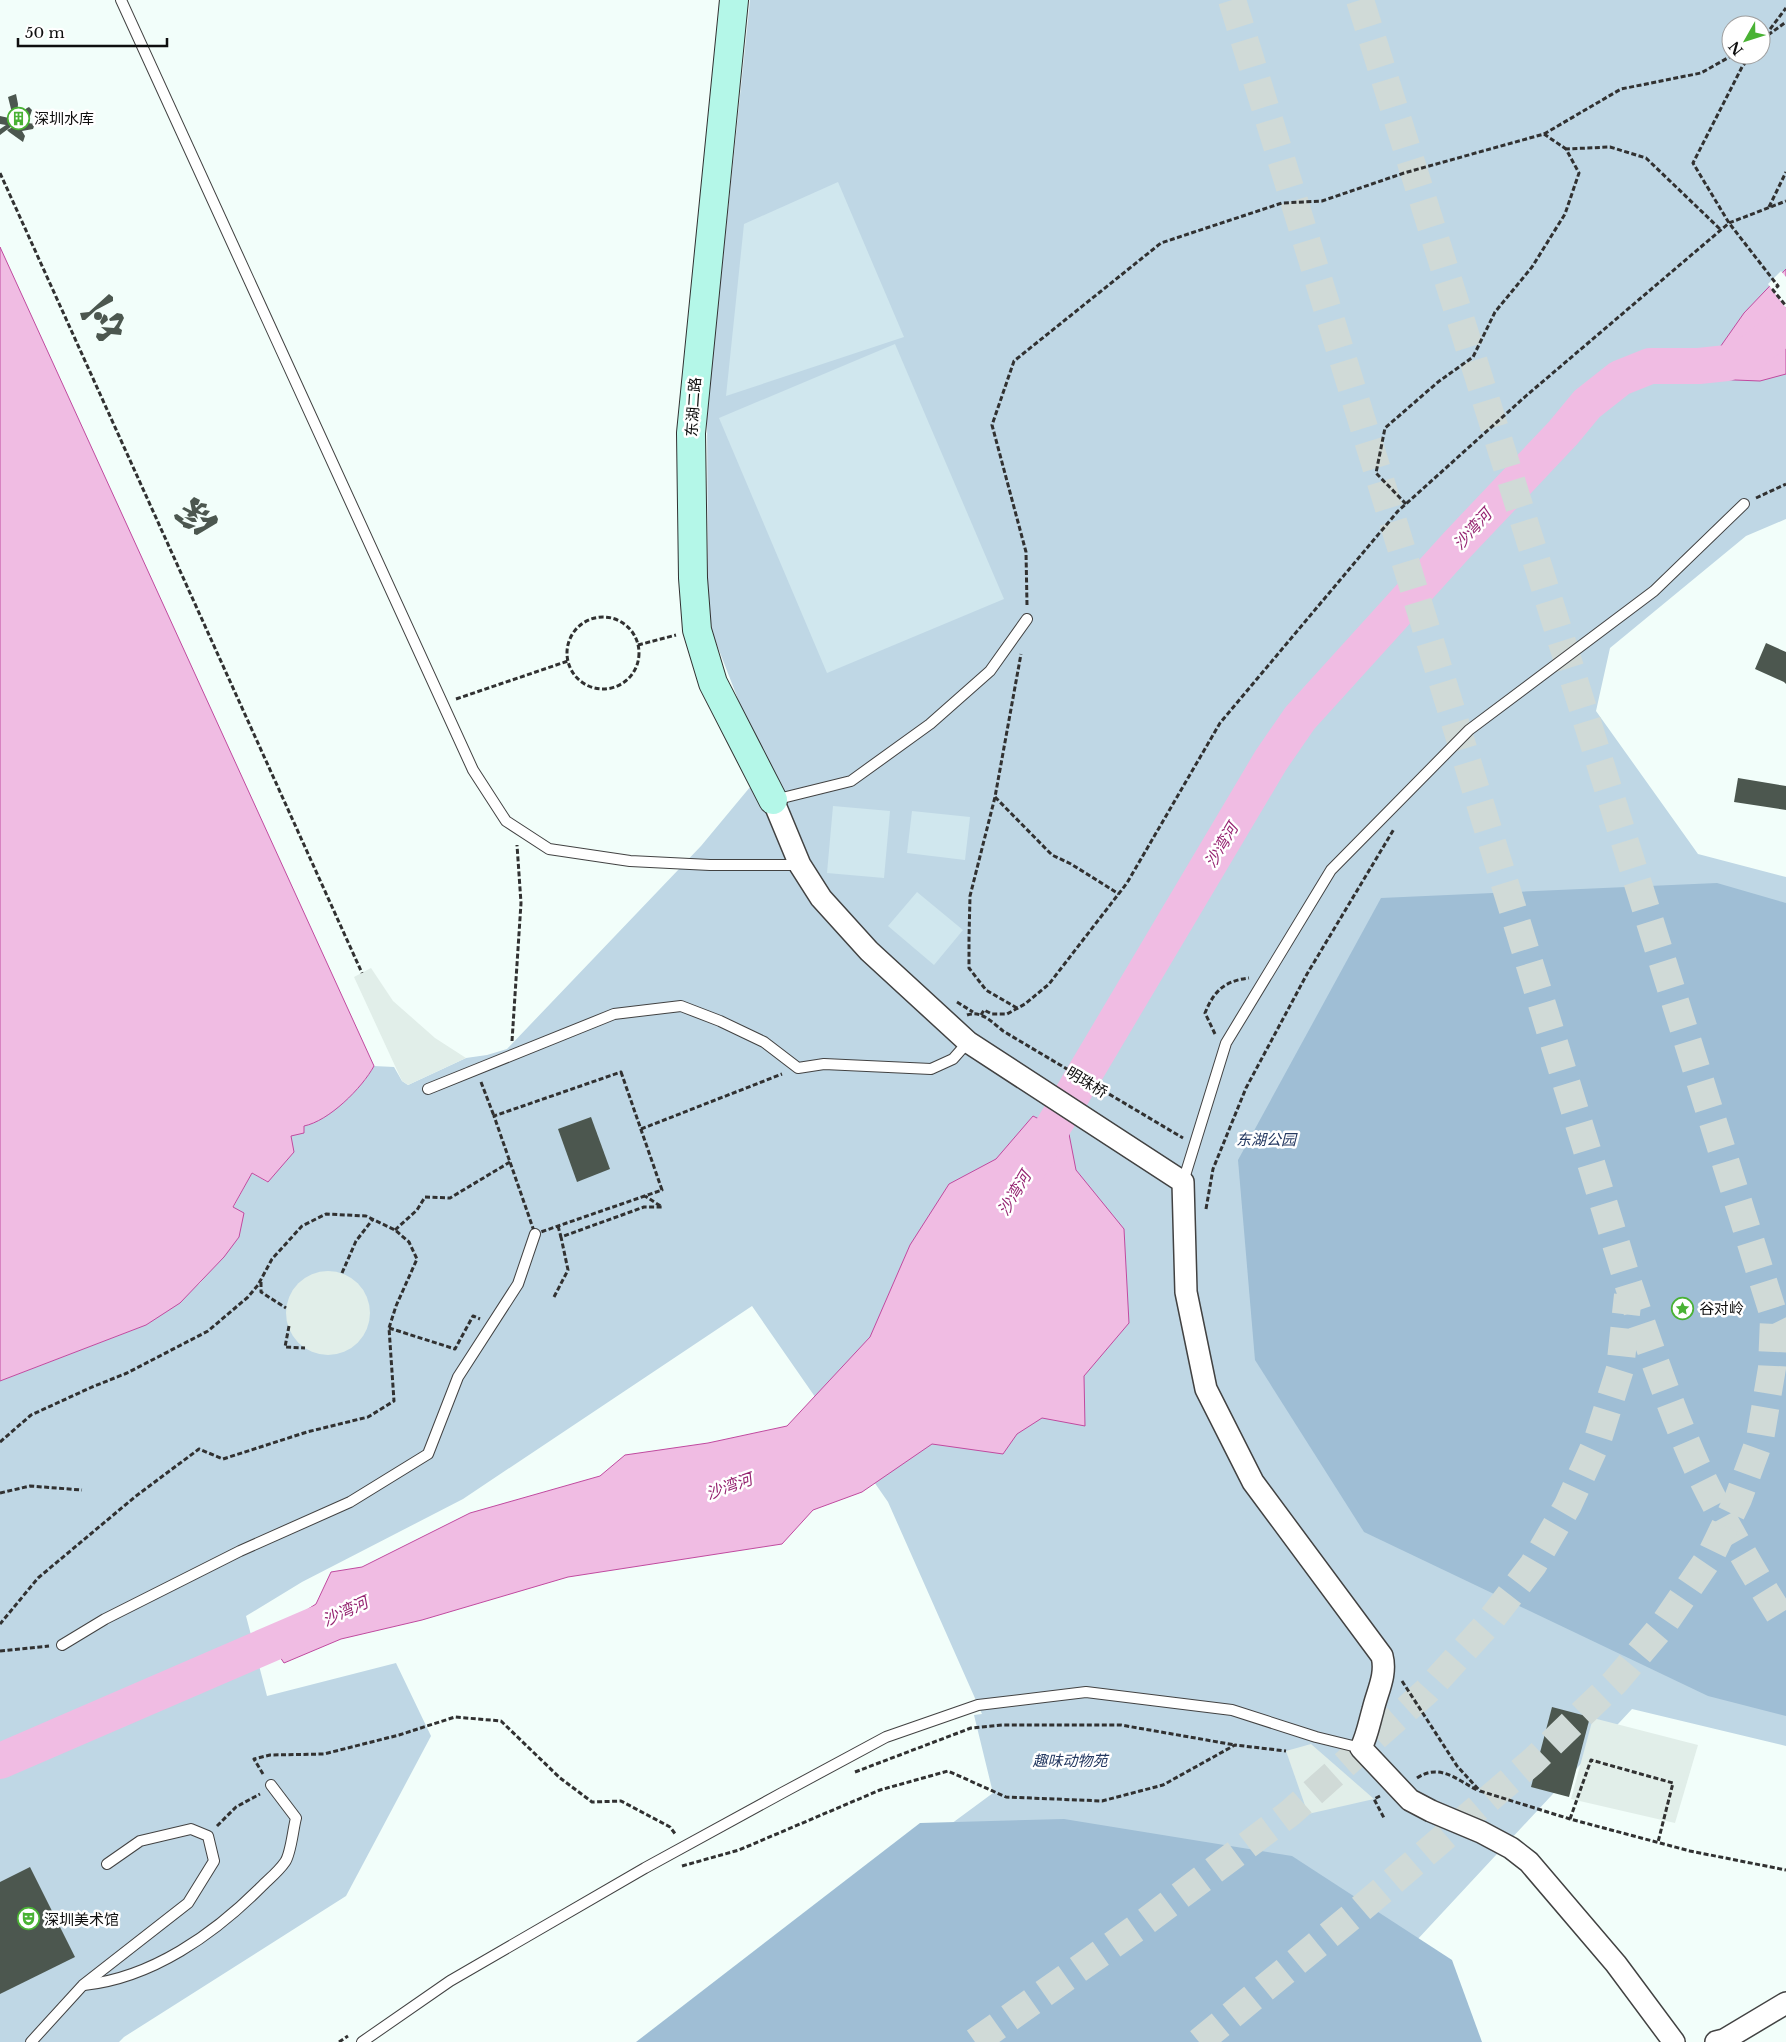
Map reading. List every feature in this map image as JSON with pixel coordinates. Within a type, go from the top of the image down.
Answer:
[{"type":"street","name":"东湖二路","points":[[734,0],[691,433],[693,578],[697,630],[713,682],[773,800]]},
{"type":"street","name":"明珠桥","points":[[773,800],[800,866],[821,898],[869,951],[968,1042],[1183,1182]]},
{"type":"street","points":[[1183,1182],[1186,1292],[1206,1388],[1254,1482],[1382,1656],[1384,1664],[1383,1677],[1367,1735],[1360,1748],[1410,1800],[1481,1832],[1511,1848],[1529,1862],[1616,1964],[1678,2041]]},
{"type":"street","points":[[1716,2042],[1724,2040],[1786,2003]]},
{"type":"lane","points":[[121,0],[248,282],[473,770],[506,821],[549,849],[630,860],[710,865],[800,866]]},
{"type":"lane","points":[[1183,1182],[1225,1047],[1331,870],[1469,730],[1654,590],[1744,504]]},
{"type":"lane","points":[[773,800],[851,781],[930,724],[990,671],[1027,619]]},
{"type":"lane","points":[[428,1089],[614,1014],[681,1006],[720,1020],[764,1042],[798,1068],[824,1064],[931,1069],[953,1059],[968,1042]]},
{"type":"lane","points":[[62,1645],[105,1619],[240,1551],[350,1502],[428,1454],[458,1377],[518,1284],[536,1234]]},
{"type":"lane","points":[[362,2042],[450,1981],[685,1846],[886,1737],[978,1705],[1086,1692],[1232,1710],[1316,1737],[1360,1748]]},
{"type":"lane","points":[[82,1985],[124,1977],[181,1951],[236,1912],[286,1862],[296,1818],[271,1785]]},
{"type":"lane","points":[[31,2042],[82,1985],[188,1903],[214,1861],[208,1836],[191,1829],[140,1841],[106,1864]]},
{"type":"path","points":[[1771,27],[1786,8]]},
{"type":"path","points":[[1771,33],[1786,22]]},
{"type":"path","points":[[1017,1008],[986,990],[969,968],[970,896],[995,797],[1027,619],[1026,552],[992,425],[1014,361],[1161,243],[1282,203],[1322,201],[1404,173],[1544,134],[1621,89],[1701,73],[1721,61]]},
{"type":"path","points":[[1744,65],[1693,163],[1729,223],[1778,286],[1773,290],[1786,306]]},
{"type":"path","points":[[1406,504],[1376,473],[1385,428],[1438,382],[1473,357],[1495,312],[1532,267],[1566,214],[1579,173],[1566,149],[1544,134]]},
{"type":"path","points":[[1566,149],[1610,147],[1646,158],[1720,230]]},
{"type":"path","points":[[1769,207],[1786,172]]},
{"type":"path","points":[[0,173],[362,973]]},
{"type":"path","points":[[960,1015],[974,1012],[981,1015],[984,1010],[992,1014],[1007,1014],[1025,1004],[1048,984],[1119,894],[1220,723],[1398,511],[1527,395],[1720,230],[1729,223],[1786,200]]},
{"type":"path","points":[[1744,504],[1786,484]]},
{"type":"path","points":[[606,617],[617,620],[630,630],[638,645],[638,654],[633,673],[618,685],[609,688],[600,689],[583,682],[576,677],[568,661],[567,650],[575,629],[584,622],[594,618],[606,617]]},
{"type":"path","points":[[638,645],[697,630]]},
{"type":"path","points":[[443,702],[568,661]]},
{"type":"path","points":[[995,797],[1052,855],[1071,864],[1119,894]]},
{"type":"path","points":[[1205,1212],[1212,1169],[1246,1088],[1307,974],[1398,822]]},
{"type":"path","points":[[512,1054],[521,903],[520,862],[515,827]]},
{"type":"path","points":[[1225,1047],[1216,1036],[1205,1013],[1212,996],[1224,986],[1245,978],[1267,975]]},
{"type":"path","name":"明珠桥","points":[[981,1015],[1003,1031],[1172,1132]]},
{"type":"path","points":[[640,1129],[798,1068]]},
{"type":"path","points":[[477,1069],[536,1234],[662,1190],[620,1072],[494,1116]]},
{"type":"path","points":[[396,1230],[417,1210],[425,1197],[450,1198],[510,1162]]},
{"type":"path","points":[[561,1237],[644,1207],[662,1207],[645,1196]]},
{"type":"path","points":[[0,1442],[31,1415],[127,1373],[208,1331],[248,1297],[272,1259],[302,1226],[326,1214],[366,1216],[396,1230],[409,1242],[417,1258],[396,1306],[389,1328],[394,1401],[368,1417],[307,1432],[223,1459],[199,1449],[136,1496],[38,1578],[0,1624]]},
{"type":"path","points":[[342,1273],[356,1241],[372,1219]]},
{"type":"path","points":[[554,1297],[568,1270],[558,1226]]},
{"type":"path","points":[[261,1279],[261,1292],[286,1308]]},
{"type":"path","points":[[389,1328],[455,1349],[473,1316]]},
{"type":"path","points":[[289,1326],[285,1347],[305,1348]]},
{"type":"path","points":[[0,1493],[30,1486],[82,1490]]},
{"type":"path","points":[[0,1651],[62,1645]]},
{"type":"path","points":[[1400,1680],[1457,1766],[1480,1792]]},
{"type":"path","points":[[208,1836],[236,1807],[271,1785],[254,1759],[270,1755],[324,1754],[399,1735],[455,1717],[500,1721],[560,1778],[592,1802],[622,1801],[670,1827],[685,1846]]},
{"type":"path","points":[[848,1775],[971,1728],[1002,1725],[1121,1725],[1234,1745],[1286,1751]]},
{"type":"path","points":[[676,1868],[739,1850],[880,1790],[948,1771],[1006,1797],[1102,1801],[1163,1786],[1234,1745]]},
{"type":"path","points":[[1570,1819],[1591,1760],[1674,1783],[1658,1842]]},
{"type":"path","points":[[1384,1818],[1374,1799],[1400,1790],[1422,1775],[1433,1771],[1444,1773],[1480,1792],[1570,1819],[1690,1851],[1786,1870]]},
{"type":"green space","name":"东湖公园","points":[[750,0],[1786,0],[1786,519],[1746,536],[1610,648],[1596,711],[1698,854],[1786,877],[1786,1746],[1632,1709],[1403,1955],[655,2042],[993,1793],[974,1715],[982,1714],[888,1502],[752,1306],[463,1499],[302,1582],[246,1616],[267,1696],[396,1663],[431,1736],[346,1896],[124,2037],[119,2042],[0,2042],[0,1381],[146,1325],[200,1283],[239,1237],[233,1208],[252,1173],[267,1182],[291,1136],[345,1101],[365,1080],[374,1066],[394,1067],[402,1081],[408,1085],[466,1058],[487,1055],[507,1049],[701,846],[765,769],[712,632],[708,595],[707,411]]},
{"type":"green space","points":[[1717,883],[1786,903],[1786,1716],[1708,1696],[1364,1532],[1255,1360],[1238,1160],[1381,898]]},
{"type":"green space","points":[[1064,1819],[1292,1856],[1452,1960],[1482,2042],[636,2042],[920,1823]]},
{"type":"shaded area","points":[[838,182],[904,337],[726,396],[744,224]]},
{"type":"shaded area","points":[[895,344],[1004,599],[827,673],[719,418]]},
{"type":"shaded area","points":[[833,806],[890,811],[884,878],[827,873]]},
{"type":"shaded area","points":[[912,811],[970,817],[965,860],[907,853]]},
{"type":"shaded area","points":[[917,892],[963,930],[934,965],[888,926]]},
{"type":"shaded area","points":[[371,968],[393,1001],[435,1038],[466,1058],[408,1085],[402,1081],[354,977]]},
{"type":"shaded area","points":[[328,1271],[344,1274],[358,1283],[367,1297],[370,1313],[367,1329],[358,1343],[344,1352],[328,1355],[312,1352],[298,1343],[289,1329],[286,1313],[289,1297],[298,1283],[312,1274]]},
{"type":"shaded area","points":[[1593,1718],[1698,1745],[1675,1823],[1571,1799]]},
{"type":"shaded area","points":[[1311,1744],[1374,1799],[1308,1814],[1286,1751]]},
{"type":"water","points":[[0,247],[374,1066],[362,1084],[334,1111],[314,1123],[304,1126],[304,1133],[291,1136],[294,1152],[268,1182],[252,1173],[233,1207],[244,1213],[239,1237],[224,1257],[180,1303],[146,1325],[0,1381]]},
{"type":"water","points":[[1786,269],[1786,374],[1760,381],[1660,377],[1685,352],[1718,350],[1744,313]]},
{"type":"water","points":[[1033,1116],[1069,1134],[1076,1170],[1124,1229],[1129,1323],[1084,1376],[1085,1426],[1042,1418],[1017,1434],[1003,1454],[932,1444],[862,1492],[813,1510],[782,1544],[568,1577],[422,1620],[341,1639],[284,1663],[266,1636],[316,1604],[331,1572],[362,1567],[470,1513],[600,1476],[625,1455],[708,1443],[787,1426],[870,1337],[910,1245],[949,1184],[996,1159]]},
{"type":"pier","points":[[1781,271],[1786,277],[1786,308],[1768,284]]},
{"type":"building","name":"深圳水库","points":[[16,94],[18,104],[17,116],[29,107],[32,110],[28,122],[26,123],[25,118],[15,127],[28,123],[35,124],[33,129],[22,131],[25,136],[23,142],[7,130],[12,126],[0,135],[0,129],[6,125],[0,124],[0,116],[13,117],[8,97]]},
{"type":"building","points":[[109,294],[113,297],[113,301],[96,310],[85,320],[82,320],[80,313],[89,312]]},
{"type":"building","points":[[98,312],[102,316],[98,320],[94,316]]},
{"type":"building","points":[[117,313],[122,314],[124,318],[119,328],[122,330],[121,335],[111,334],[103,341],[99,341],[96,337],[97,333],[103,334],[107,332],[101,327],[114,328],[119,320],[110,321],[109,319]]},
{"type":"building","points":[[104,314],[108,320],[102,325],[100,322]]},
{"type":"building","points":[[194,497],[200,500],[198,505],[195,505],[196,508],[201,503],[207,504],[206,508],[202,507],[198,510],[202,513],[205,510],[210,511],[206,516],[196,513],[198,519],[194,516],[189,517],[187,515],[189,513],[182,509],[184,507],[192,511],[190,501]]},
{"type":"building","points":[[177,514],[184,519],[182,521],[196,526],[189,529],[183,527],[175,519],[174,515]]},
{"type":"building","points":[[216,515],[217,523],[197,535],[194,534],[194,529],[204,526],[207,522],[203,522],[200,517],[208,518]]},
{"type":"building","points":[[184,517],[195,518],[197,522],[192,522]]},
{"type":"building","points":[[1766,643],[1786,652],[1786,684],[1755,669]]},
{"type":"building","points":[[1738,778],[1786,786],[1786,810],[1734,802]]},
{"type":"building","points":[[591,1117],[610,1169],[577,1182],[558,1129]]},
{"type":"building","points":[[1552,1707],[1590,1717],[1569,1797],[1531,1787]]},
{"type":"building","name":"深圳美术馆","points":[[30,1867],[75,1957],[0,1994],[0,1882]]},
{"type":"waterway","name":"沙湾河","points":[[1028,1169],[1271,760],[1300,718],[1457,545],[1563,433],[1587,404],[1620,378],[1650,366],[1699,366],[1727,363],[1750,353],[1786,326]]},
{"type":"waterway","name":"沙湾河","points":[[0,1761],[317,1624]]},
{"type":"tunnel","points":[[1232,0],[1644,1331],[1696,1465],[1738,1546],[1786,1625]]},
{"type":"tunnel","points":[[1360,0],[1774,1316],[1786,1340]]},
{"type":"tunnel","points":[[975,2042],[1145,1922],[1290,1813],[1427,1691],[1486,1626],[1533,1565],[1568,1505],[1598,1439],[1620,1369],[1628,1295]]},
{"type":"tunnel","points":[[1199,2042],[1357,1912],[1533,1761],[1615,1682],[1664,1624],[1711,1555],[1738,1499],[1760,1439],[1772,1368],[1774,1318]]},
{"type":"place","name":"深圳水库","points":[[18,118]]},
{"type":"place","name":"谷对岭","points":[[1683,1308]]},
{"type":"place","name":"深圳美术馆","points":[[28,1919]]},
{"type":"park label","name":"趣味动物苑","points":[[1070,1760]]}]
